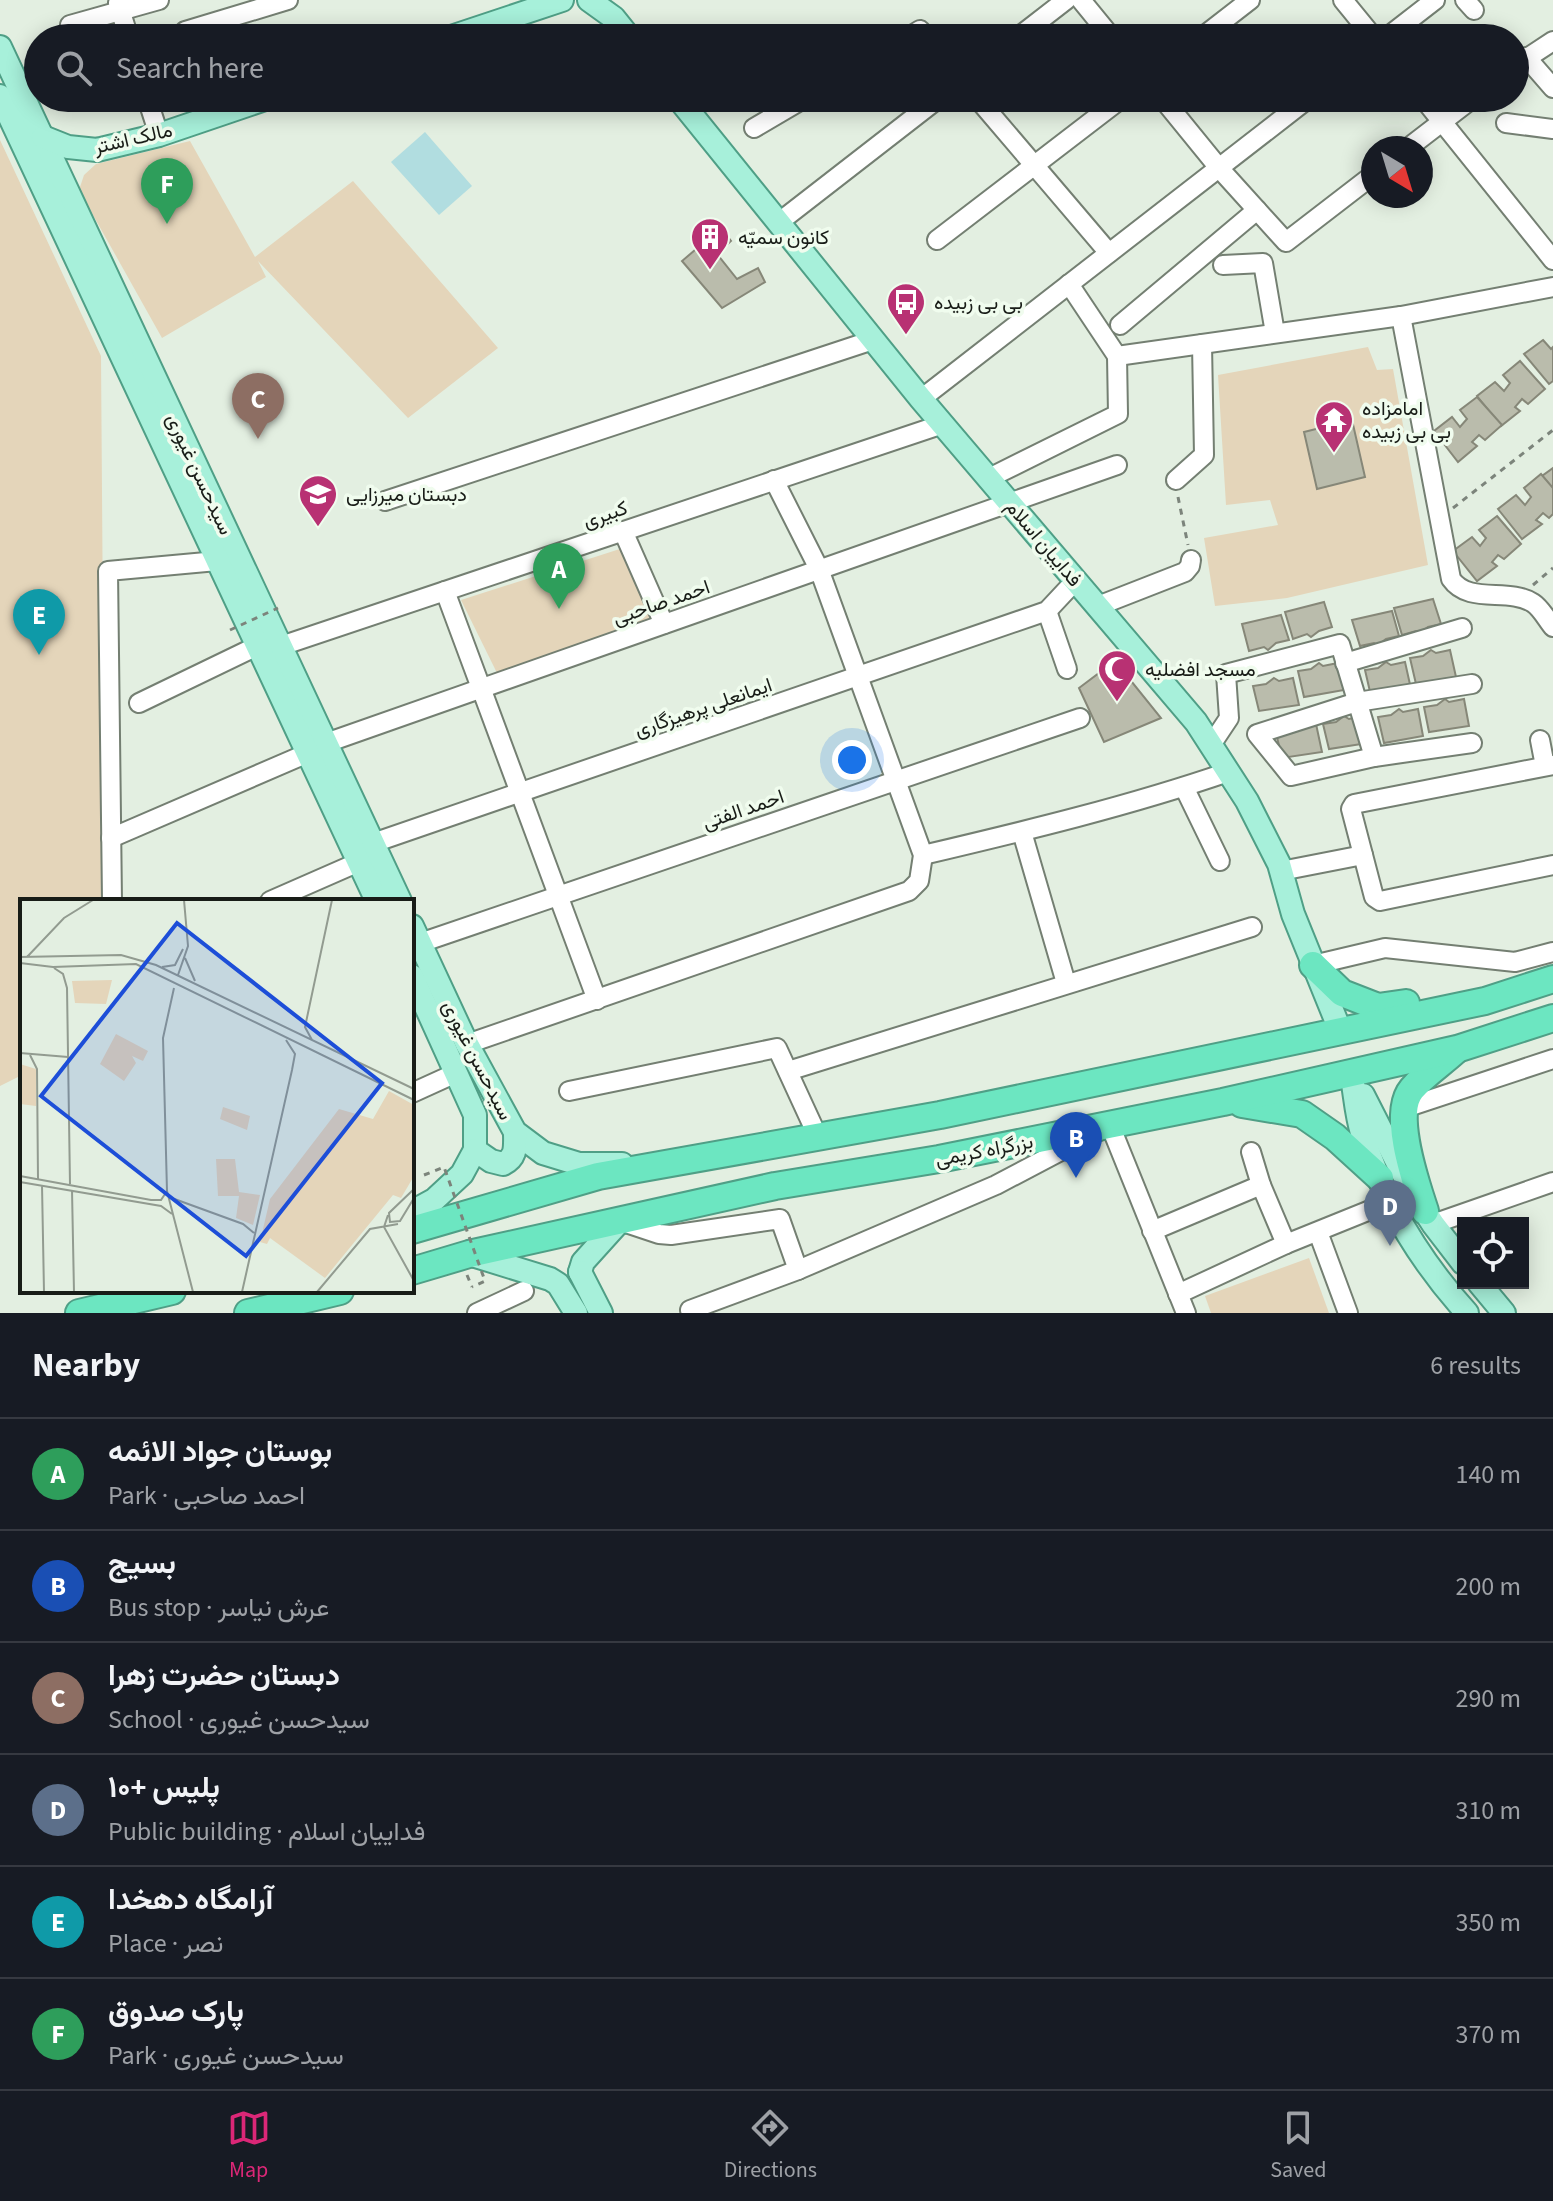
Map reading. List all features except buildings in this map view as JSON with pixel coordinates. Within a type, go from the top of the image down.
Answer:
[{"type":"highway","points":[[1313,965],[1342,993],[1378,1007],[1541,983]]},
{"type":"highway","points":[[414,1229],[598,1176],[940,1115],[1485,1001],[1541,983]]},
{"type":"highway","name":"بزرگراه کریمی","points":[[414,1270],[469,1254],[775,1186],[939,1159],[1223,1102],[1457,1049],[1553,1018]]},
{"type":"highway","points":[[1340,1030],[1351,1072]]},
{"type":"highway","points":[[1429,1218],[1412,1170],[1405,1108],[1410,1090],[1457,1049]]},
{"type":"highway","points":[[1223,1102],[1302,1114],[1335,1137],[1385,1190]]},
{"type":"highway","points":[[939,1159],[950,1146],[952,1137],[951,1128],[940,1115]]},
{"type":"highway","points":[[79,1313],[164,1293]]},
{"type":"highway","points":[[248,1313],[332,1293]]},
{"type":"main road","points":[[490,24],[562,0]]},
{"type":"main road","points":[[589,0],[612,9]]},
{"type":"main road","name":"سیدحسن غیوری","points":[[0,47],[24,97]]},
{"type":"main road","name":"سیدحسن غیوری","points":[[0,96],[257,646],[373,843],[399,899]]},
{"type":"main road","name":"سیدحسن غیوری","points":[[31,112],[281,646],[359,862],[376,899]]},
{"type":"main road","name":"مالک اشتر","points":[[43,137],[68,147],[97,150],[159,135],[227,112]]},
{"type":"main road","name":"فداییان اسلام","points":[[689,112],[921,399],[1196,722],[1247,801],[1281,871],[1293,914],[1340,1030]]},
{"type":"main road","name":"سیدحسن غیوری","points":[[416,934],[467,1044],[515,1132],[543,1153],[579,1164],[671,1164]]},
{"type":"main road","name":"سیدحسن غیوری","points":[[414,980],[475,1115],[475,1150]]},
{"type":"main road","points":[[1351,1072],[1362,1132],[1385,1190],[1416,1248],[1467,1313]]},
{"type":"main road","points":[[1351,1072],[1413,1193],[1457,1255]]},
{"type":"main road","points":[[414,1211],[434,1200],[462,1174],[475,1150],[491,1161],[503,1164],[511,1160],[516,1150],[515,1132]]},
{"type":"main road","points":[[580,1272],[583,1262],[620,1221]]},
{"type":"main road","points":[[469,1254],[550,1279],[558,1284],[576,1313]]},
{"type":"main road","points":[[558,1284],[557,1272],[563,1266],[571,1266],[580,1272],[601,1313]]},
{"type":"main road","points":[[1484,1289],[1504,1313]]},
{"type":"street","points":[[73,24],[119,6],[159,0]]},
{"type":"street","points":[[208,24],[288,0]]},
{"type":"street","points":[[1035,24],[1066,0]]},
{"type":"street","points":[[1081,0],[1101,24]]},
{"type":"street","points":[[1219,24],[1250,0]]},
{"type":"street","points":[[1343,0],[1363,24]]},
{"type":"street","points":[[1404,24],[1435,0]]},
{"type":"street","points":[[1529,56],[1553,41]]},
{"type":"street","points":[[1529,68],[1553,88]]},
{"type":"street","points":[[152,112],[159,135]]},
{"type":"street","points":[[754,128],[781,112]]},
{"type":"street","points":[[778,223],[921,112]]},
{"type":"street","points":[[989,112],[1109,253]]},
{"type":"street","points":[[937,240],[1104,112]]},
{"type":"street","points":[[1173,112],[1286,242],[1361,184]]},
{"type":"street","points":[[921,399],[1291,112]]},
{"type":"street","points":[[1434,112],[1553,260]]},
{"type":"street","points":[[1424,136],[1455,112]]},
{"type":"street","points":[[1506,123],[1553,129]]},
{"type":"street","points":[[1120,325],[1257,210]]},
{"type":"street","points":[[1223,265],[1263,263],[1275,333]]},
{"type":"street","points":[[989,478],[1118,414],[1117,356],[1069,284]]},
{"type":"street","points":[[1117,356],[1401,316],[1553,287]]},
{"type":"street","points":[[1401,316],[1451,579],[1457,588],[1468,592],[1517,597],[1532,603],[1553,627]]},
{"type":"street","points":[[385,501],[873,340]]},
{"type":"street","points":[[1176,480],[1181,473],[1200,462],[1204,455],[1202,344]]},
{"type":"street","name":"کبیری","points":[[281,646],[943,424]]},
{"type":"street","name":"احمد صاحبی","points":[[111,838],[317,748],[1117,465]]},
{"type":"street","points":[[467,1044],[909,891],[919,881],[923,855],[860,677],[819,569],[774,480]]},
{"type":"street","points":[[623,531],[664,624]]},
{"type":"street","points":[[1098,606],[1185,572],[1191,560]]},
{"type":"street","points":[[112,899],[108,571],[217,561]]},
{"type":"street","points":[[1067,669],[1047,611],[1076,580]]},
{"type":"street","points":[[445,591],[597,1000]]},
{"type":"street","name":"ایمانعلی پرهیزگاری","points":[[373,843],[1047,611]]},
{"type":"street","points":[[1345,663],[1462,628]]},
{"type":"street","points":[[1211,745],[1229,718],[1226,674],[1340,644],[1374,757]]},
{"type":"street","points":[[139,703],[257,646]]},
{"type":"street","points":[[1472,684],[1357,702],[1257,734],[1291,776],[1374,757],[1472,743]]},
{"type":"street","name":"احمد الفتی","points":[[416,934],[558,895],[1080,718]]},
{"type":"street","points":[[1540,740],[1549,766],[1354,804],[1351,809],[1374,897],[1380,901],[1553,865]]},
{"type":"street","points":[[923,855],[1022,832],[1228,772]]},
{"type":"street","points":[[1184,787],[1220,861]]},
{"type":"street","points":[[1022,832],[1066,983]]},
{"type":"street","points":[[1281,871],[1363,855]]},
{"type":"street","points":[[275,899],[359,862]]},
{"type":"street","points":[[788,1071],[1252,927]]},
{"type":"street","points":[[1313,965],[1385,948],[1515,962],[1553,952]]},
{"type":"street","points":[[569,1091],[777,1048],[818,1137]]},
{"type":"street","points":[[1405,1108],[1553,1059]]},
{"type":"street","points":[[414,1092],[456,1073]]},
{"type":"street","points":[[690,1310],[798,1270],[996,1185],[1110,1125],[1186,1313]]},
{"type":"street","points":[[1251,1152],[1286,1244]]},
{"type":"street","points":[[1429,1218],[1553,1182]]},
{"type":"street","points":[[1152,1231],[1261,1185]]},
{"type":"street","points":[[1178,1294],[1318,1232],[1385,1190]]},
{"type":"street","points":[[620,1221],[671,1235],[780,1219],[798,1270]]},
{"type":"street","points":[[1318,1232],[1348,1313]]},
{"type":"street","points":[[477,1313],[524,1291]]},
{"type":"path","points":[[1440,518],[1553,430]]},
{"type":"path","points":[[1176,480],[1191,560]]},
{"type":"path","points":[[1517,597],[1553,568]]},
{"type":"path","points":[[230,630],[278,608]]},
{"type":"path","points":[[424,1175],[444,1167],[485,1281],[472,1287]]},
{"type":"shaded area","points":[[0,140],[101,356],[105,899],[20,899],[20,1076],[0,1086]]},
{"type":"shaded area","points":[[190,141],[255,257],[353,181],[498,348],[408,418],[258,261],[266,277],[162,338],[79,190],[84,175],[96,164]]},
{"type":"shaded area","points":[[1368,347],[1377,370],[1393,369],[1428,565],[1287,598],[1215,606],[1204,538],[1278,525],[1270,500],[1226,505],[1218,375]]},
{"type":"shaded area","points":[[626,547],[656,617],[497,673],[461,600]]},
{"type":"shaded area","points":[[1309,1258],[1329,1313],[1211,1313],[1205,1296]]},
{"type":"water","points":[[425,132],[472,186],[439,215],[391,162]]},
{"type":"place","name":"پارک صدوق","points":[[167,224]]},
{"type":"place","name":"کانون سمیّه","points":[[710,271]]},
{"type":"place","name":"بی بی زبیده","points":[[906,336]]},
{"type":"place","name":"دبستان حضرت زهرا","points":[[258,439]]},
{"type":"place","name":"امامزاده بی بی زبیده","points":[[1334,454]]},
{"type":"place","name":"دبستان میرزایی","points":[[318,528]]},
{"type":"place","name":"بوستان جواد الائمه","points":[[559,609]]},
{"type":"place","name":"آرامگاه دهخدا","points":[[39,655]]},
{"type":"place","name":"مسجد افضلیه","points":[[1117,703]]},
{"type":"place","name":"بسیج","points":[[1076,1178]]},
{"type":"place","name":"پلیس +۱۰","points":[[1390,1246]]}]
